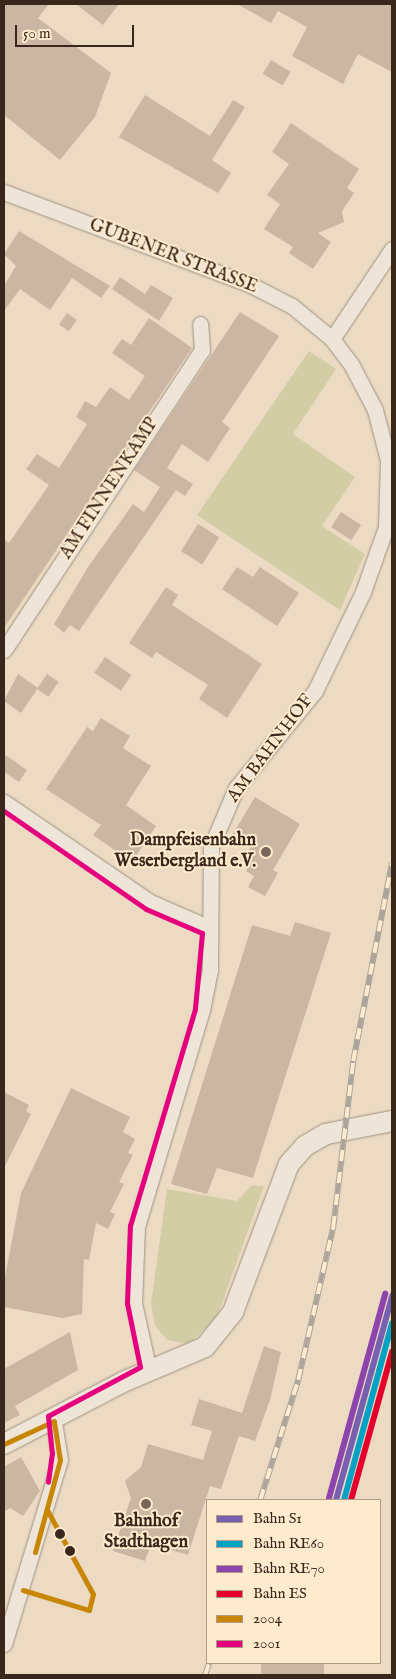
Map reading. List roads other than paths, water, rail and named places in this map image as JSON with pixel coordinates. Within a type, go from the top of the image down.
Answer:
[{"type":"main road","points":[[4,1444],[54,1421],[149,1371],[192,1354],[222,1331],[289,1164],[305,1146],[326,1134],[392,1121]]},
{"type":"street","name":"GUBENER STRASSE","points":[[4,192],[249,284],[292,306],[332,339]]},
{"type":"street","points":[[332,339],[392,249]]},
{"type":"street","name":"AM FINNENKAMP","points":[[4,650],[202,350],[200,324]]},
{"type":"street","name":"AM BAHNHOF","points":[[149,1371],[134,1303],[137,1226],[202,1010],[210,970],[208,877],[220,818],[239,785],[297,716],[327,669],[370,576],[386,527],[390,494],[383,431],[361,379],[332,339]]},
{"type":"street","points":[[4,802],[150,902],[210,928]]},
{"type":"street","points":[[4,1644],[56,1475],[60,1453],[54,1421]]},
{"type":"railway","points":[[260,1499],[298,1380],[333,1227],[353,1061],[392,863]]},
{"type":"railway","points":[[205,1675],[209,1664]]},
{"type":"rail line","name":"RE70","points":[[329,1498],[385,1294]]},
{"type":"rail line","name":"S1","points":[[336,1499],[392,1296]]},
{"type":"rail line","name":"RE60","points":[[344,1499],[392,1323]]},
{"type":"rail line","name":"ES","points":[[351,1499],[392,1352]]},
{"type":"place","name":"Dampfeisenbahn Weserbergland e.V.","points":[[266,852]]},
{"type":"place","name":"Bahnhof Stadthagen","points":[[146,1504]]}]
